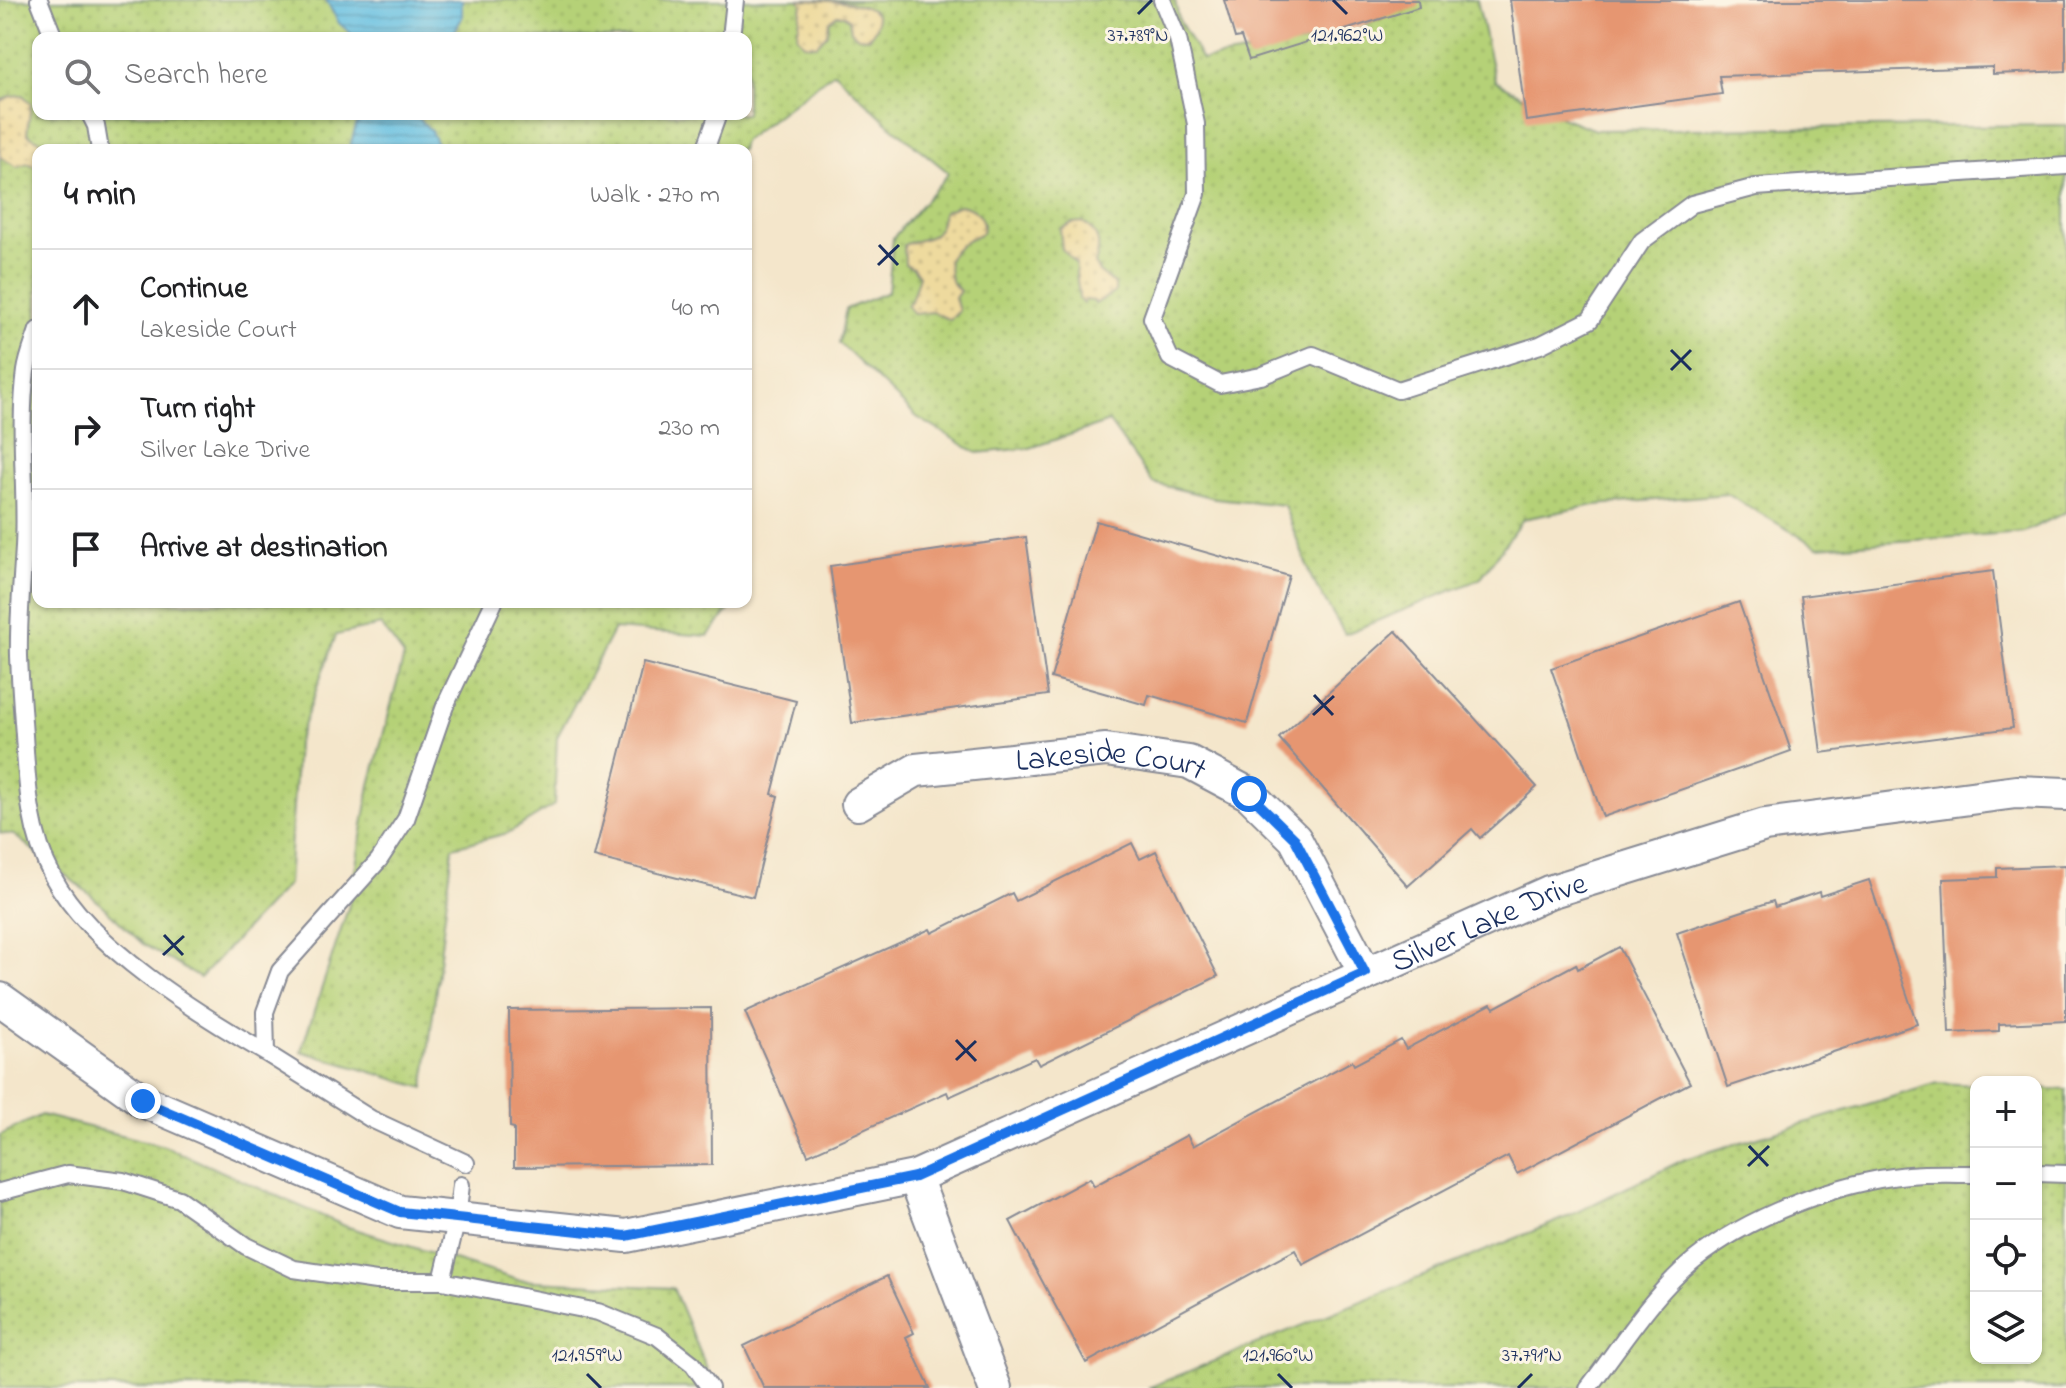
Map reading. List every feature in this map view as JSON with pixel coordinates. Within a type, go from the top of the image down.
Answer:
[{"type":"street","name":"Lakeside Court","points":[[858,804],[916,770],[1106,750],[1189,762],[1249,794],[1295,839],[1365,973]]},
{"type":"street","name":"Silver Lake Drive","points":[[0,999],[143,1101],[400,1212],[626,1236],[915,1177],[1549,892],[1765,825],[2016,792],[2066,794]]},
{"type":"street","points":[[915,1177],[995,1388]]},
{"type":"lane","points":[[39,0],[52,32]]},
{"type":"lane","points":[[732,32],[735,0]]},
{"type":"lane","points":[[1162,0],[1178,39],[1196,124],[1197,194],[1152,318],[1170,358],[1220,384],[1261,376],[1313,355],[1398,390],[1540,345],[1590,320],[1642,241],[1692,204],[1756,187],[2066,166]]},
{"type":"lane","points":[[93,120],[99,144]]},
{"type":"lane","points":[[707,144],[716,120]]},
{"type":"lane","points":[[32,351],[27,369],[23,426],[26,515],[19,654],[27,796],[39,845],[52,876],[71,905],[110,945],[208,1019],[371,1119],[466,1163]]},
{"type":"lane","points":[[266,1053],[265,1012],[280,971],[379,860],[406,819],[445,706],[491,608]]},
{"type":"lane","points":[[2042,1173],[2066,1174]]},
{"type":"lane","points":[[0,1192],[68,1174],[123,1181],[179,1199],[246,1246],[294,1269],[376,1281],[442,1281],[598,1312],[657,1336],[693,1364],[710,1388]]},
{"type":"lane","points":[[1588,1388],[1655,1301],[1693,1261],[1746,1227],[1825,1191],[1908,1175],[1970,1174]]},
{"type":"lane","points":[[442,1281],[457,1219],[461,1185]]},
{"type":"green space","points":[[0,0],[1175,0],[1179,20],[1202,60],[1346,36],[1415,0],[1477,0],[1495,81],[1556,115],[1595,130],[2066,125],[2066,512],[2024,532],[1818,547],[1727,494],[1595,505],[1523,519],[1480,579],[1345,634],[1312,579],[1284,505],[1215,498],[1153,483],[1109,422],[1030,448],[977,453],[917,417],[839,343],[846,309],[888,292],[893,238],[949,173],[890,125],[834,72],[742,144],[32,144],[32,608],[731,608],[708,636],[614,629],[557,737],[554,805],[508,833],[453,847],[424,1088],[301,1051],[349,905],[370,785],[404,656],[381,625],[336,635],[297,743],[288,884],[200,978],[143,944],[92,896],[14,835],[0,833]]},
{"type":"green space","points":[[1938,1083],[1970,1085],[1970,1364],[2042,1364],[2042,1088],[2066,1090],[2066,1388],[1148,1388],[1563,1219],[1685,1159]]},
{"type":"green space","points":[[41,1115],[164,1146],[345,1226],[518,1280],[673,1288],[715,1388],[0,1388],[0,1135]]},
{"type":"sand","points":[[799,0],[863,6],[876,15],[876,28],[868,38],[858,37],[851,31],[849,20],[844,15],[837,15],[829,22],[827,34],[817,45],[804,44],[797,36],[802,4]]},
{"type":"sand","points":[[23,95],[31,104],[27,133],[46,144],[32,144],[32,165],[27,163],[17,167],[0,157],[0,101]]},
{"type":"sand","points":[[960,205],[978,214],[983,227],[982,233],[959,246],[948,260],[951,281],[960,291],[955,298],[959,311],[950,320],[933,312],[914,314],[907,305],[919,276],[905,264],[904,245],[934,234],[944,211]]},
{"type":"sand","points":[[1083,222],[1098,240],[1095,264],[1099,272],[1115,285],[1115,292],[1095,304],[1094,301],[1085,300],[1083,304],[1079,299],[1076,264],[1062,249],[1060,229]]},
{"type":"water","points":[[326,0],[462,0],[462,18],[454,32],[349,32],[339,23]]},
{"type":"water","points":[[421,120],[437,144],[351,144],[357,122]]},
{"type":"building","points":[[1224,0],[1418,0],[1419,7],[1249,60],[1241,37],[1235,38]]},
{"type":"building","points":[[1510,0],[2066,0],[2066,71],[1993,74],[1993,67],[1719,76],[1722,94],[1526,121]]},
{"type":"building","points":[[1096,521],[1289,576],[1247,723],[1149,695],[1146,705],[1051,678]]},
{"type":"building","points":[[1026,537],[1048,695],[852,723],[830,566]]},
{"type":"building","points":[[1993,571],[2013,728],[1821,753],[1801,596]]},
{"type":"building","points":[[1739,602],[1791,751],[1603,817],[1551,668]]},
{"type":"building","points":[[1396,631],[1537,787],[1480,838],[1472,829],[1408,886],[1279,738]]},
{"type":"building","points":[[643,663],[796,701],[772,794],[778,796],[753,897],[594,857]]},
{"type":"building","points":[[1132,843],[1140,859],[1156,851],[1218,976],[1039,1065],[1035,1058],[949,1097],[947,1092],[808,1155],[745,1012],[930,929],[932,933],[1012,893],[1016,901]]},
{"type":"building","points":[[2066,865],[2066,1021],[1999,1024],[1999,1031],[1949,1033],[1943,879],[1997,877],[1997,868]]},
{"type":"building","points":[[1869,880],[1917,1024],[1728,1087],[1677,933],[1773,901],[1775,907]]},
{"type":"building","points":[[1619,947],[1690,1083],[1517,1174],[1508,1156],[1303,1265],[1295,1250],[1086,1363],[1010,1221],[1090,1178],[1094,1186],[1187,1135],[1193,1146],[1352,1061],[1354,1065],[1401,1040],[1406,1049],[1491,1004],[1494,1008],[1576,964],[1578,969]]},
{"type":"building","points":[[711,1008],[712,1165],[514,1167],[514,1128],[510,1127],[509,1010]]},
{"type":"building","points":[[887,1276],[914,1333],[906,1337],[930,1388],[764,1388],[744,1346]]},
{"type":"route","points":[[143,1101],[400,1212],[626,1236],[915,1177],[1365,973],[1295,839],[1249,794]]}]
